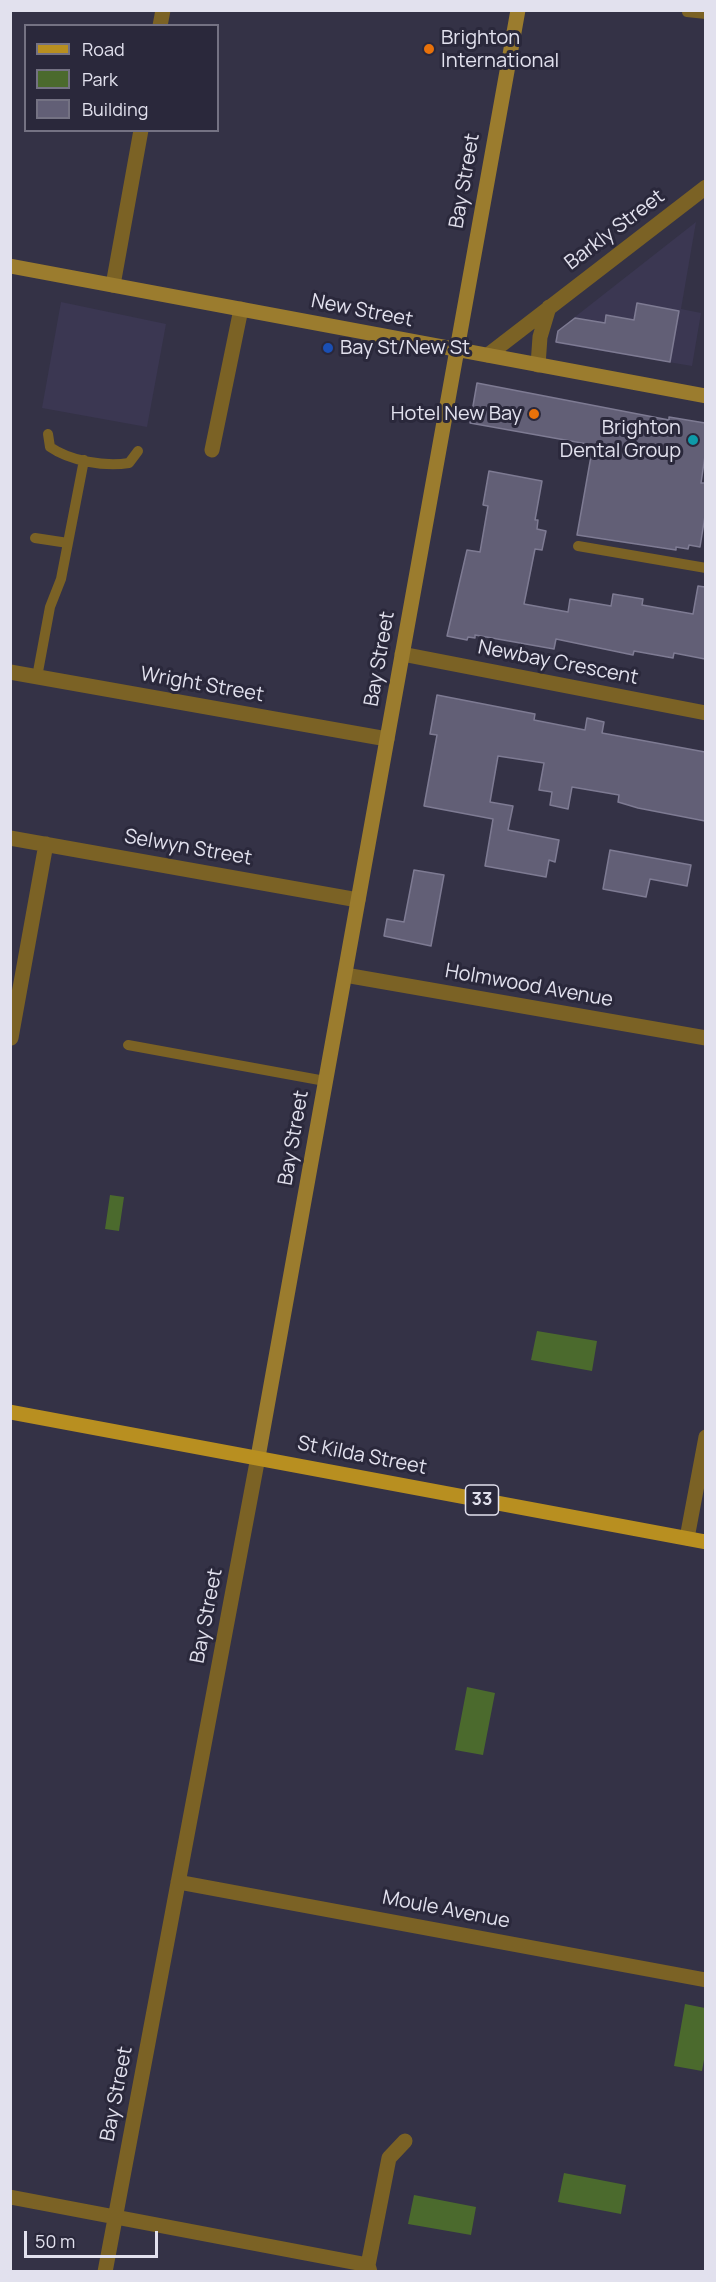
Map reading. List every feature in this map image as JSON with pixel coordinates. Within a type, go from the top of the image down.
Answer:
[{"type":"main road","name":"St Kilda Street","points":[[10,1412],[705,1542]]},
{"type":"street","name":"Bay Street","points":[[105,2271],[258,1457],[518,10]]},
{"type":"street","points":[[113,285],[141,132]]},
{"type":"street","name":"Barkly Street","points":[[488,355],[705,187]]},
{"type":"street","name":"New Street","points":[[10,266],[705,396]]},
{"type":"street","points":[[538,365],[540,338],[549,307]]},
{"type":"street","points":[[212,450],[241,309]]},
{"type":"street","name":"Newbay Crescent","points":[[402,654],[705,713]]},
{"type":"street","name":"Wright Street","points":[[10,672],[387,739]]},
{"type":"street","name":"Selwyn Street","points":[[10,838],[358,900]]},
{"type":"street","points":[[11,1038],[46,844]]},
{"type":"street","name":"Holmwood Avenue","points":[[345,975],[705,1038]]},
{"type":"street","points":[[687,1538],[705,1437]]},
{"type":"street","name":"Moule Avenue","points":[[178,1882],[705,1980]]},
{"type":"street","points":[[10,2197],[116,2216],[369,2268],[389,2158],[405,2141]]},
{"type":"lane","points":[[687,12],[705,14]]},
{"type":"lane","points":[[48,434],[50,447],[84,460],[129,463],[138,451]]},
{"type":"lane","points":[[37,676],[50,607],[61,579],[84,460]]},
{"type":"lane","points":[[35,538],[68,543]]},
{"type":"lane","points":[[578,546],[705,568]]},
{"type":"lane","points":[[128,1045],[325,1081]]},
{"type":"shaded area","points":[[696,222],[681,309],[701,313],[692,366],[555,343],[557,331]]},
{"type":"shaded area","points":[[61,302],[166,324],[147,427],[42,408]]},
{"type":"green space","points":[[110,1195],[124,1197],[119,1231],[105,1229]]},
{"type":"green space","points":[[537,1331],[597,1341],[592,1371],[531,1360]]},
{"type":"green space","points":[[467,1687],[495,1693],[483,1755],[455,1750]]},
{"type":"green space","points":[[685,2004],[705,2008],[705,2054],[702,2071],[674,2066]]},
{"type":"green space","points":[[564,2173],[626,2185],[621,2214],[558,2202]]},
{"type":"green space","points":[[414,2195],[476,2207],[471,2235],[408,2224]]},
{"type":"building","points":[[637,303],[679,311],[670,362],[556,342],[558,331],[575,318],[605,323],[606,315],[634,320]]},
{"type":"building","points":[[477,383],[669,420],[669,417],[705,423],[705,456],[701,483],[705,483],[705,516],[700,547],[689,545],[688,549],[676,547],[676,550],[577,535],[593,445],[470,423]]},
{"type":"building","points":[[489,471],[542,481],[535,520],[538,520],[537,529],[546,531],[542,550],[535,549],[524,604],[568,612],[570,599],[611,606],[613,594],[643,599],[642,605],[693,614],[698,586],[705,587],[705,659],[674,653],[673,658],[634,651],[633,655],[556,639],[554,649],[475,635],[475,638],[468,637],[467,640],[447,636],[467,550],[480,552],[488,506],[483,505]]},
{"type":"building","points":[[437,695],[535,714],[534,720],[585,730],[587,718],[604,722],[602,733],[705,752],[705,821],[638,808],[618,802],[619,795],[572,787],[568,809],[550,805],[552,792],[539,790],[544,763],[498,756],[490,802],[513,806],[508,830],[559,840],[555,862],[549,860],[546,877],[485,866],[493,819],[424,806],[437,735],[430,734]]},
{"type":"building","points":[[610,850],[691,865],[687,886],[650,879],[646,897],[603,889]]},
{"type":"building","points":[[414,870],[444,875],[431,946],[384,936],[387,919],[404,922]]},
{"type":"place","name":"Brighton International","points":[[429,49]]},
{"type":"place","name":"Bay St/New St","points":[[328,348]]},
{"type":"place","name":"Hotel New Bay","points":[[534,414]]},
{"type":"place","name":"Brighton Dental Group","points":[[693,440]]}]
